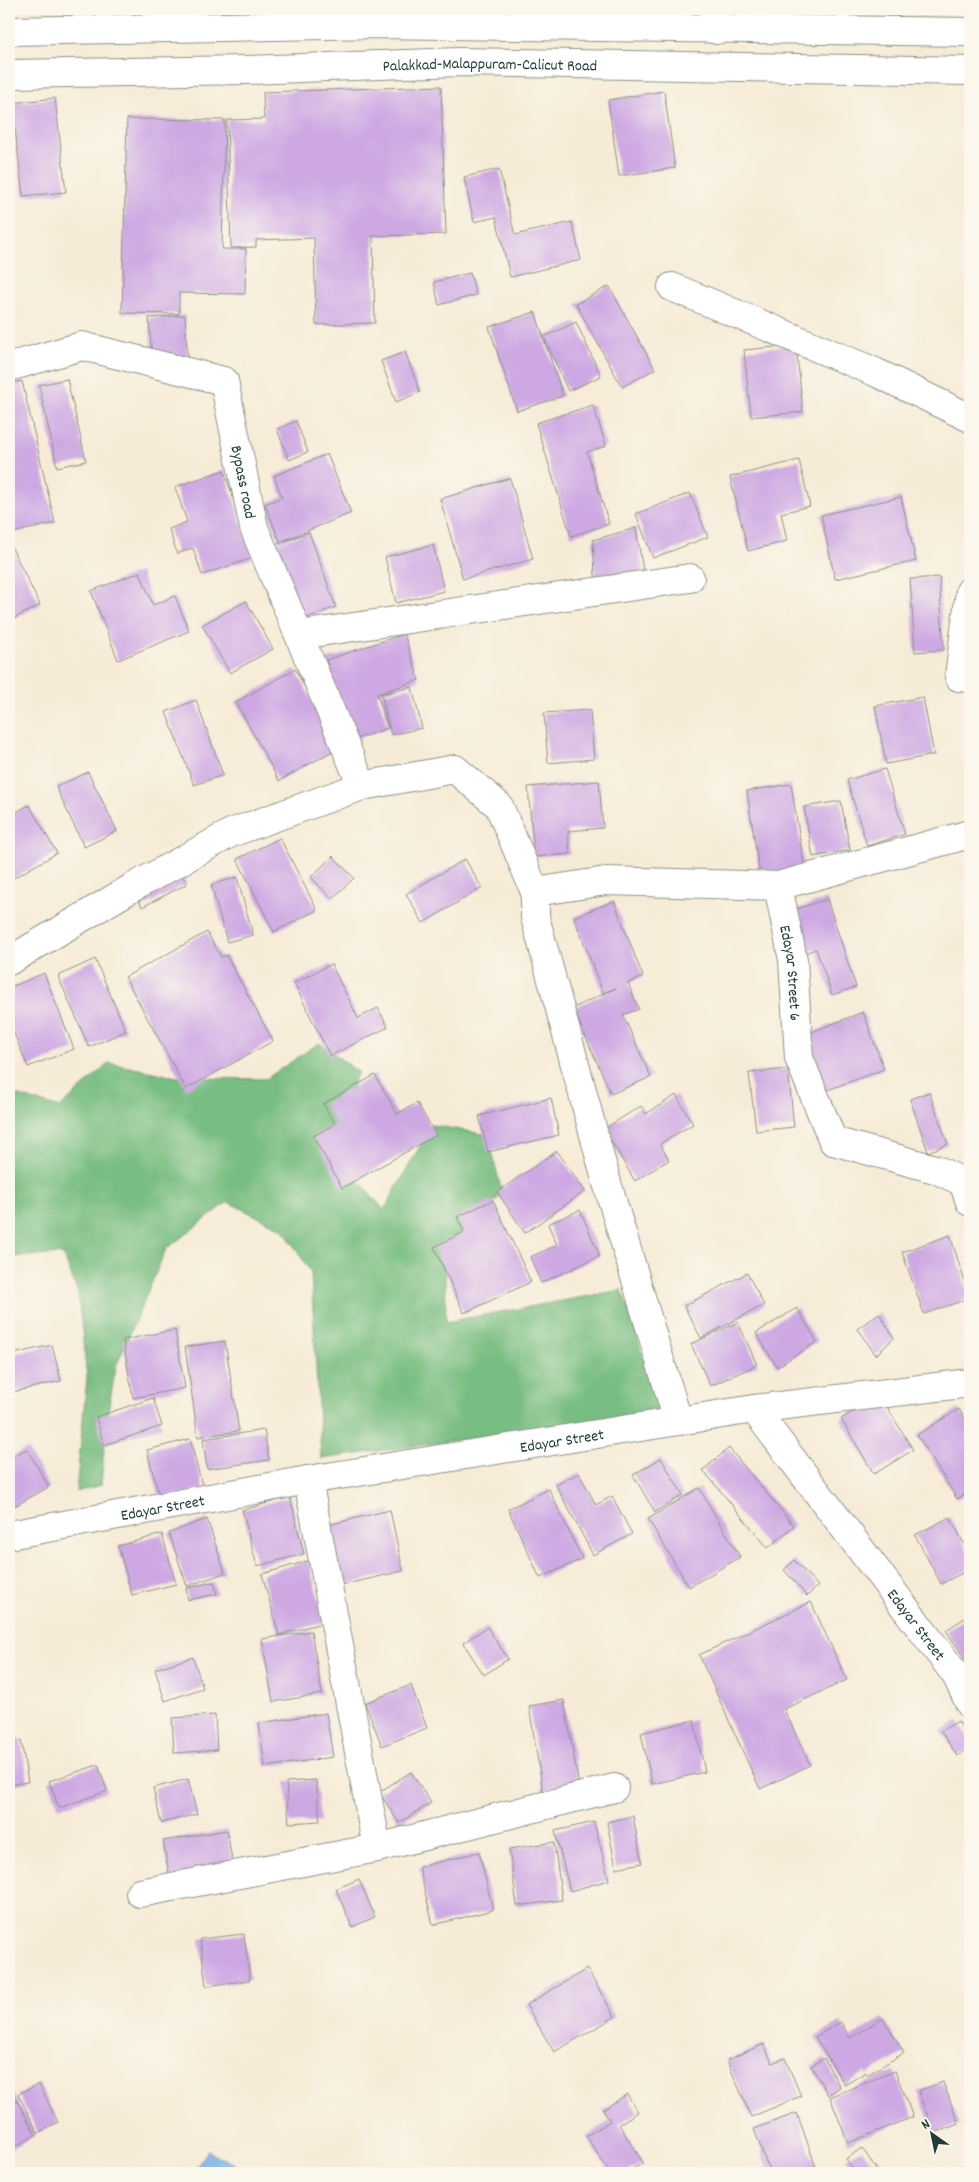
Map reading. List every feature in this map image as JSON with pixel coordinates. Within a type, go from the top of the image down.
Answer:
[{"type":"main road","points":[[9,31],[715,19],[970,32]]},
{"type":"main road","name":"Palakkad-Malappuram-Calicut Road","points":[[9,74],[247,70],[459,62],[970,71]]},
{"type":"main road","points":[[672,287],[875,372],[970,418]]},
{"type":"main road","name":"Bypass road","points":[[9,367],[82,346],[224,381],[254,528],[362,786]]},
{"type":"main road","points":[[299,635],[690,578]]},
{"type":"main road","points":[[970,591],[959,677],[970,678]]},
{"type":"main road","points":[[9,961],[231,832],[362,786],[455,768],[499,806],[535,892],[535,917],[607,1183],[678,1421]]},
{"type":"main road","points":[[535,892],[606,881],[778,886],[970,834]]},
{"type":"main road","name":"Edayar Street 6","points":[[778,886],[793,960],[799,1058],[833,1141],[935,1169],[963,1182],[970,1202]]},
{"type":"main road","points":[[754,1409],[970,1383]]},
{"type":"main road","name":"Edayar Street","points":[[9,1535],[308,1480],[754,1409],[956,1675],[970,1704]]},
{"type":"main road","points":[[308,1480],[376,1848]]},
{"type":"main road","points":[[140,1893],[376,1848],[614,1788]]},
{"type":"green space","points":[[319,1043],[358,1072],[338,1119],[341,1160],[384,1210],[432,1125],[488,1135],[502,1193],[445,1259],[446,1322],[622,1290],[661,1412],[321,1459],[311,1272],[283,1229],[228,1202],[166,1249],[116,1366],[107,1417],[101,1485],[76,1492],[87,1378],[78,1293],[63,1254],[9,1257],[9,1093],[60,1108],[109,1063],[182,1078],[266,1079]]},
{"type":"water","points":[[208,2151],[251,2173],[192,2173]]},
{"type":"building","points":[[441,86],[446,234],[373,236],[375,323],[316,325],[314,238],[256,240],[256,247],[231,248],[227,120],[264,119],[263,92]]},
{"type":"building","points":[[664,91],[675,168],[619,176],[608,100]]},
{"type":"building","points":[[55,98],[66,192],[23,196],[12,103]]},
{"type":"building","points":[[127,119],[225,120],[222,249],[246,249],[245,294],[179,293],[179,314],[122,313]]},
{"type":"building","points":[[499,169],[515,235],[572,222],[581,260],[510,277],[496,217],[474,222],[464,177]]},
{"type":"building","points":[[470,273],[476,295],[439,305],[434,282]]},
{"type":"building","points":[[609,286],[655,369],[622,387],[576,304]]},
{"type":"building","points":[[535,312],[563,396],[517,411],[489,327]]},
{"type":"building","points":[[185,315],[188,366],[152,359],[149,318]]},
{"type":"building","points":[[576,322],[601,376],[568,391],[544,337]]},
{"type":"building","points":[[796,345],[803,412],[751,417],[744,350]]},
{"type":"building","points":[[405,352],[420,392],[396,402],[381,361]]},
{"type":"building","points":[[67,379],[86,461],[57,467],[39,385]]},
{"type":"building","points":[[22,381],[55,523],[9,534],[9,384]]},
{"type":"building","points":[[593,405],[606,446],[587,452],[609,524],[571,536],[536,423]]},
{"type":"building","points":[[296,421],[308,452],[289,460],[277,429]]},
{"type":"building","points":[[327,454],[351,513],[280,542],[265,504],[282,497],[274,476]]},
{"type":"building","points":[[799,460],[810,506],[781,513],[787,541],[748,551],[730,477]]},
{"type":"building","points":[[224,470],[253,558],[202,575],[193,548],[177,554],[169,529],[187,522],[175,487]]},
{"type":"building","points":[[510,478],[533,559],[463,579],[440,499]]},
{"type":"building","points":[[690,493],[708,537],[653,558],[636,514]]},
{"type":"building","points":[[901,497],[916,561],[835,579],[821,515]]},
{"type":"building","points":[[636,528],[645,583],[596,592],[593,540]]},
{"type":"building","points":[[309,532],[336,607],[299,621],[272,546]]},
{"type":"building","points":[[9,542],[40,605],[9,621]]},
{"type":"building","points":[[433,545],[444,591],[396,603],[385,557]]},
{"type":"building","points":[[140,572],[153,605],[175,596],[189,631],[118,660],[91,591]]},
{"type":"building","points":[[939,577],[944,650],[915,652],[910,579]]},
{"type":"building","points":[[246,601],[273,649],[230,673],[202,625]]},
{"type":"building","points":[[404,634],[419,680],[377,694],[388,728],[353,740],[326,660]]},
{"type":"building","points":[[295,669],[338,748],[279,781],[236,702]]},
{"type":"building","points":[[412,687],[422,728],[391,735],[381,694]]},
{"type":"building","points":[[923,697],[934,755],[886,764],[875,706]]},
{"type":"building","points":[[196,700],[223,775],[194,785],[166,712]]},
{"type":"building","points":[[590,710],[594,759],[548,763],[544,713]]},
{"type":"building","points":[[885,769],[905,834],[867,846],[847,780]]},
{"type":"building","points":[[88,772],[117,831],[84,847],[56,787]]},
{"type":"building","points":[[599,781],[603,828],[568,831],[570,854],[534,857],[528,787]]},
{"type":"building","points":[[791,784],[805,871],[760,877],[747,791]]},
{"type":"building","points":[[841,801],[850,850],[813,857],[804,807]]},
{"type":"building","points":[[29,805],[57,853],[12,879],[9,873],[9,844],[14,841],[9,834],[9,816]]},
{"type":"building","points":[[280,838],[317,910],[274,932],[237,859]]},
{"type":"building","points":[[333,856],[354,878],[332,899],[311,877]]},
{"type":"building","points":[[465,859],[482,888],[423,923],[406,894]]},
{"type":"building","points":[[176,863],[187,884],[142,907],[132,885]]},
{"type":"building","points":[[237,877],[253,935],[227,942],[211,885]]},
{"type":"building","points":[[827,899],[856,987],[832,995],[816,949],[802,954],[788,912]]},
{"type":"building","points":[[614,901],[643,977],[628,983],[639,1009],[623,1015],[651,1077],[611,1094],[573,1008],[616,988],[603,993],[574,917]]},
{"type":"building","points":[[207,932],[221,957],[226,955],[273,1041],[186,1089],[125,977]]},
{"type":"building","points":[[95,959],[126,1031],[89,1047],[58,976]]},
{"type":"building","points":[[331,964],[358,1018],[378,1008],[388,1027],[330,1056],[294,983]]},
{"type":"building","points":[[44,973],[74,1049],[28,1067],[9,1021],[9,988]]},
{"type":"building","points":[[863,1012],[884,1069],[825,1091],[804,1035]]},
{"type":"building","points":[[788,1069],[794,1127],[756,1131],[749,1073]]},
{"type":"building","points":[[375,1075],[397,1114],[417,1103],[436,1135],[342,1188],[313,1136],[335,1124],[323,1104]]},
{"type":"building","points":[[929,1092],[948,1144],[928,1152],[910,1099]]},
{"type":"building","points":[[676,1095],[693,1124],[660,1144],[669,1160],[635,1181],[604,1129],[641,1106],[646,1114]]},
{"type":"building","points":[[551,1098],[559,1135],[488,1152],[479,1116]]},
{"type":"building","points":[[557,1151],[585,1191],[525,1233],[497,1192]]},
{"type":"building","points":[[493,1200],[531,1282],[464,1313],[434,1247],[464,1232],[457,1217]]},
{"type":"building","points":[[580,1210],[600,1256],[541,1283],[530,1257],[557,1245],[548,1224]]},
{"type":"building","points":[[950,1235],[970,1298],[924,1314],[902,1252]]},
{"type":"building","points":[[747,1273],[764,1305],[701,1338],[684,1306]]},
{"type":"building","points":[[797,1308],[817,1342],[777,1367],[756,1333]]},
{"type":"building","points":[[879,1313],[894,1338],[876,1355],[857,1329]]},
{"type":"building","points":[[738,1322],[757,1365],[710,1386],[691,1344]]},
{"type":"building","points":[[175,1330],[185,1388],[133,1398],[123,1340]]},
{"type":"building","points":[[225,1341],[239,1431],[198,1437],[185,1347]]},
{"type":"building","points":[[52,1345],[61,1381],[9,1393],[9,1355]]},
{"type":"building","points":[[880,1395],[913,1450],[874,1474],[841,1419]]},
{"type":"building","points":[[153,1398],[162,1426],[104,1445],[96,1417]]},
{"type":"building","points":[[959,1409],[970,1427],[970,1491],[957,1499],[917,1435]]},
{"type":"building","points":[[264,1430],[269,1460],[207,1469],[203,1439]]},
{"type":"building","points":[[190,1439],[203,1489],[160,1500],[147,1450]]},
{"type":"building","points":[[729,1448],[794,1526],[768,1548],[703,1470]]},
{"type":"building","points":[[27,1449],[49,1487],[9,1509],[9,1458]]},
{"type":"building","points":[[661,1458],[683,1495],[655,1512],[633,1475]]},
{"type":"building","points":[[579,1473],[596,1505],[612,1496],[632,1534],[593,1555],[556,1485]]},
{"type":"building","points":[[699,1488],[740,1557],[689,1587],[648,1519]]},
{"type":"building","points":[[549,1489],[582,1559],[540,1578],[508,1509]]},
{"type":"building","points":[[290,1497],[304,1554],[257,1566],[242,1510]]},
{"type":"building","points":[[390,1510],[403,1571],[338,1586],[324,1526]]},
{"type":"building","points":[[950,1517],[970,1555],[970,1569],[941,1584],[915,1535]]},
{"type":"building","points":[[207,1519],[225,1573],[187,1586],[169,1533]]},
{"type":"building","points":[[162,1534],[176,1584],[132,1595],[118,1546]]},
{"type":"building","points":[[794,1560],[818,1586],[807,1596],[784,1570]]},
{"type":"building","points":[[308,1561],[325,1622],[279,1635],[262,1574]]},
{"type":"building","points":[[214,1582],[217,1594],[188,1600],[186,1588]]},
{"type":"building","points":[[811,1602],[847,1680],[784,1709],[810,1765],[760,1789],[699,1655]]},
{"type":"building","points":[[968,1616],[970,1620],[970,1667],[946,1630]]},
{"type":"building","points":[[487,1627],[508,1659],[484,1675],[463,1643]]},
{"type":"building","points":[[311,1631],[322,1694],[273,1702],[262,1639]]},
{"type":"building","points":[[193,1657],[203,1688],[165,1701],[155,1669]]},
{"type":"building","points":[[411,1685],[427,1728],[382,1746],[365,1703]]},
{"type":"building","points":[[564,1700],[579,1786],[543,1792],[529,1706]]},
{"type":"building","points":[[326,1713],[333,1757],[265,1767],[259,1723]]},
{"type":"building","points":[[215,1715],[217,1750],[174,1753],[172,1718]]},
{"type":"building","points":[[694,1720],[705,1772],[652,1784],[641,1733]]},
{"type":"building","points":[[958,1721],[970,1740],[970,1748],[957,1756],[941,1731]]},
{"type":"building","points":[[21,1740],[28,1782],[9,1785],[9,1742]]},
{"type":"building","points":[[98,1765],[107,1791],[59,1808],[49,1781]]},
{"type":"building","points":[[411,1772],[431,1803],[399,1823],[379,1792]]},
{"type":"building","points":[[188,1779],[197,1814],[161,1823],[153,1788]]},
{"type":"building","points":[[316,1780],[320,1821],[289,1823],[286,1782]]},
{"type":"building","points":[[633,1816],[642,1863],[616,1868],[607,1822]]},
{"type":"building","points":[[594,1822],[609,1880],[570,1891],[555,1831]]},
{"type":"building","points":[[227,1830],[234,1873],[171,1884],[163,1841]]},
{"type":"building","points":[[554,1842],[562,1900],[517,1906],[509,1849]]},
{"type":"building","points":[[479,1852],[493,1910],[433,1925],[419,1867]]},
{"type":"building","points":[[359,1879],[375,1917],[352,1927],[336,1889]]},
{"type":"building","points":[[244,1934],[250,1980],[206,1986],[200,1939]]},
{"type":"building","points":[[587,1969],[615,2017],[554,2052],[526,2005]]},
{"type":"building","points":[[883,2018],[904,2053],[867,2075],[866,2072],[845,2085],[815,2037],[841,2022],[850,2038]]},
{"type":"building","points":[[764,2044],[772,2063],[785,2058],[801,2096],[751,2117],[727,2060]]},
{"type":"building","points":[[824,2058],[840,2087],[828,2095],[811,2066]]},
{"type":"building","points":[[895,2071],[913,2117],[848,2143],[830,2097]]},
{"type":"building","points":[[943,2082],[959,2124],[934,2133],[918,2091]]},
{"type":"building","points":[[39,2084],[58,2122],[38,2133],[18,2094]]},
{"type":"building","points":[[12,2092],[36,2135],[9,2150],[9,2094]]},
{"type":"building","points":[[627,2094],[638,2112],[619,2124],[643,2163],[626,2173],[610,2173],[586,2136],[610,2121],[603,2110]]},
{"type":"building","points":[[797,2113],[818,2173],[770,2173],[754,2129]]},
{"type":"building","points":[[862,2148],[879,2173],[856,2173],[846,2159]]},
{"type":"building","points":[[970,2164],[970,2173],[965,2173],[963,2169]]}]
